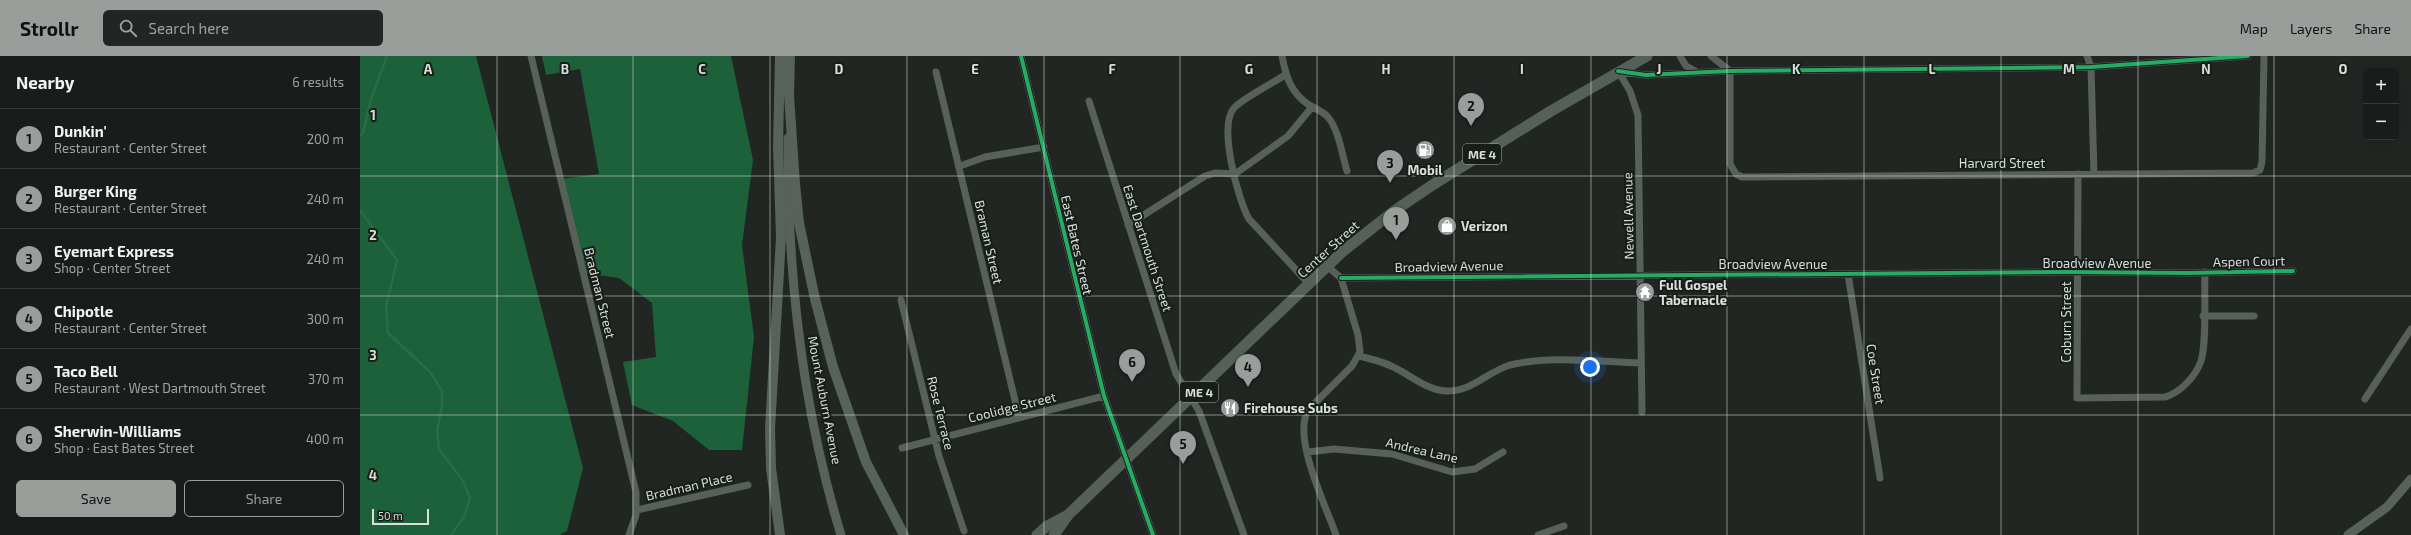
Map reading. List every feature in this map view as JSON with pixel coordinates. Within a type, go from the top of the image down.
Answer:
[{"type":"highway","name":"Center Street","points":[[1054,535],[1068,515],[1310,285],[1342,252],[1423,191],[1618,71],[1647,56]]},
{"type":"highway","name":"Center Street","points":[[1037,535],[1047,526],[1068,515]]},
{"type":"main road","name":"Mount Auburn Avenue","points":[[780,56],[778,146],[780,206],[792,268]]},
{"type":"main road","name":"Mount Auburn Avenue","points":[[790,56],[788,172],[792,268],[798,328],[812,412],[841,535]]},
{"type":"main road","points":[[789,95],[800,223],[823,334],[866,462],[904,535]]},
{"type":"main road","points":[[780,206],[779,311],[770,429],[772,468],[780,535]]},
{"type":"main road","points":[[2348,535],[2387,507],[2411,479]]},
{"type":"street","name":"Bradman Street","points":[[531,56],[633,476],[637,510],[629,535]]},
{"type":"street","name":"East Bates Street","points":[[1021,56],[1104,396],[1153,535]]},
{"type":"street","points":[[1282,56],[1285,75],[1298,98],[1327,116],[1334,128],[1347,171]]},
{"type":"street","points":[[1680,56],[1688,68],[1699,73]]},
{"type":"street","points":[[1711,56],[1730,71]]},
{"type":"street","points":[[2087,56],[2091,67],[2094,174]]},
{"type":"street","points":[[1618,71],[1646,75],[1730,71],[2091,67],[2248,56]]},
{"type":"street","name":"Harvard Street","points":[[1730,71],[1730,164],[1736,174],[1742,177],[2257,172],[2262,162],[2264,56]]},
{"type":"street","name":"Newell Avenue","points":[[1618,71],[1633,96],[1638,115],[1642,412]]},
{"type":"street","name":"Braman Street","points":[[936,72],[960,166],[1019,417]]},
{"type":"street","points":[[1285,75],[1234,108],[1228,120],[1235,174],[1242,207],[1249,219],[1310,285]]},
{"type":"street","name":"East Dartmouth Street","points":[[1089,101],[1176,374],[1199,411],[1244,535]]},
{"type":"street","points":[[1128,225],[1205,176],[1215,173],[1235,174],[1288,136],[1312,107]]},
{"type":"street","points":[[960,166],[986,158],[1044,147]]},
{"type":"street","name":"Coburn Street","points":[[2078,174],[2077,398],[2165,397],[2172,394],[2186,383],[2201,361],[2203,316]]},
{"type":"street","points":[[1328,267],[1341,278],[1358,335],[1359,356],[1352,366],[1316,400],[1305,416],[1303,430],[1308,452],[1336,535]]},
{"type":"street","name":"Aspen Court","points":[[2205,272],[2293,271]]},
{"type":"street","points":[[2205,272],[2203,316],[2254,316]]},
{"type":"street","name":"Broadview Avenue","points":[[1341,278],[2205,272]]},
{"type":"street","name":"Coe Street","points":[[1848,274],[1880,478]]},
{"type":"street","name":"Rose Terrace","points":[[901,300],[935,439],[964,531]]},
{"type":"street","points":[[2365,399],[2411,330]]},
{"type":"street","points":[[1359,356],[1385,363],[1424,384],[1449,391],[1461,390],[1499,369],[1519,363],[1550,361],[1641,363]]},
{"type":"street","name":"Coolidge Street","points":[[902,448],[1104,396]]},
{"type":"street","name":"Andrea Lane","points":[[1308,452],[1334,449],[1392,454],[1452,472],[1475,469],[1503,452]]},
{"type":"street","name":"Bradman Place","points":[[637,510],[748,485]]},
{"type":"street","points":[[1538,535],[1564,526]]},
{"type":"green space","points":[[360,56],[476,56],[583,468],[567,531],[559,535],[360,535]]},
{"type":"green space","points":[[542,56],[731,56],[753,160],[742,245],[754,337],[742,450],[709,450],[673,421],[632,405],[623,362],[656,357],[652,303],[619,278],[583,273],[561,179],[599,174],[580,69],[546,75]]},
{"type":"waterway","points":[[360,135],[363,133],[371,99],[387,56]]},
{"type":"waterway","points":[[360,210],[397,260],[386,307],[388,333],[430,372],[442,391],[442,406],[437,431],[439,449],[463,481],[470,498],[464,517],[451,535]]},
{"type":"cycle path","points":[[1021,56],[1104,396],[1153,535]]},
{"type":"cycle path","points":[[1618,71],[1646,75],[1730,71],[2091,67],[2248,56]]},
{"type":"cycle path","points":[[1341,278],[2065,272],[2188,273],[2293,271]]},
{"type":"place","name":"Burger King","points":[[1471,126]]},
{"type":"place","name":"Mobil","points":[[1425,150]]},
{"type":"place","name":"Eyemart Express","points":[[1390,183]]},
{"type":"place","name":"Verizon","points":[[1447,226]]},
{"type":"place","name":"Dunkin'","points":[[1396,240]]},
{"type":"place","name":"Full Gospel Tabernacle","points":[[1645,292]]},
{"type":"place","name":"Sherwin-Williams","points":[[1132,382]]},
{"type":"place","name":"Chipotle","points":[[1248,387]]},
{"type":"place","name":"Firehouse Subs","points":[[1230,408]]},
{"type":"place","name":"Taco Bell","points":[[1183,464]]}]
